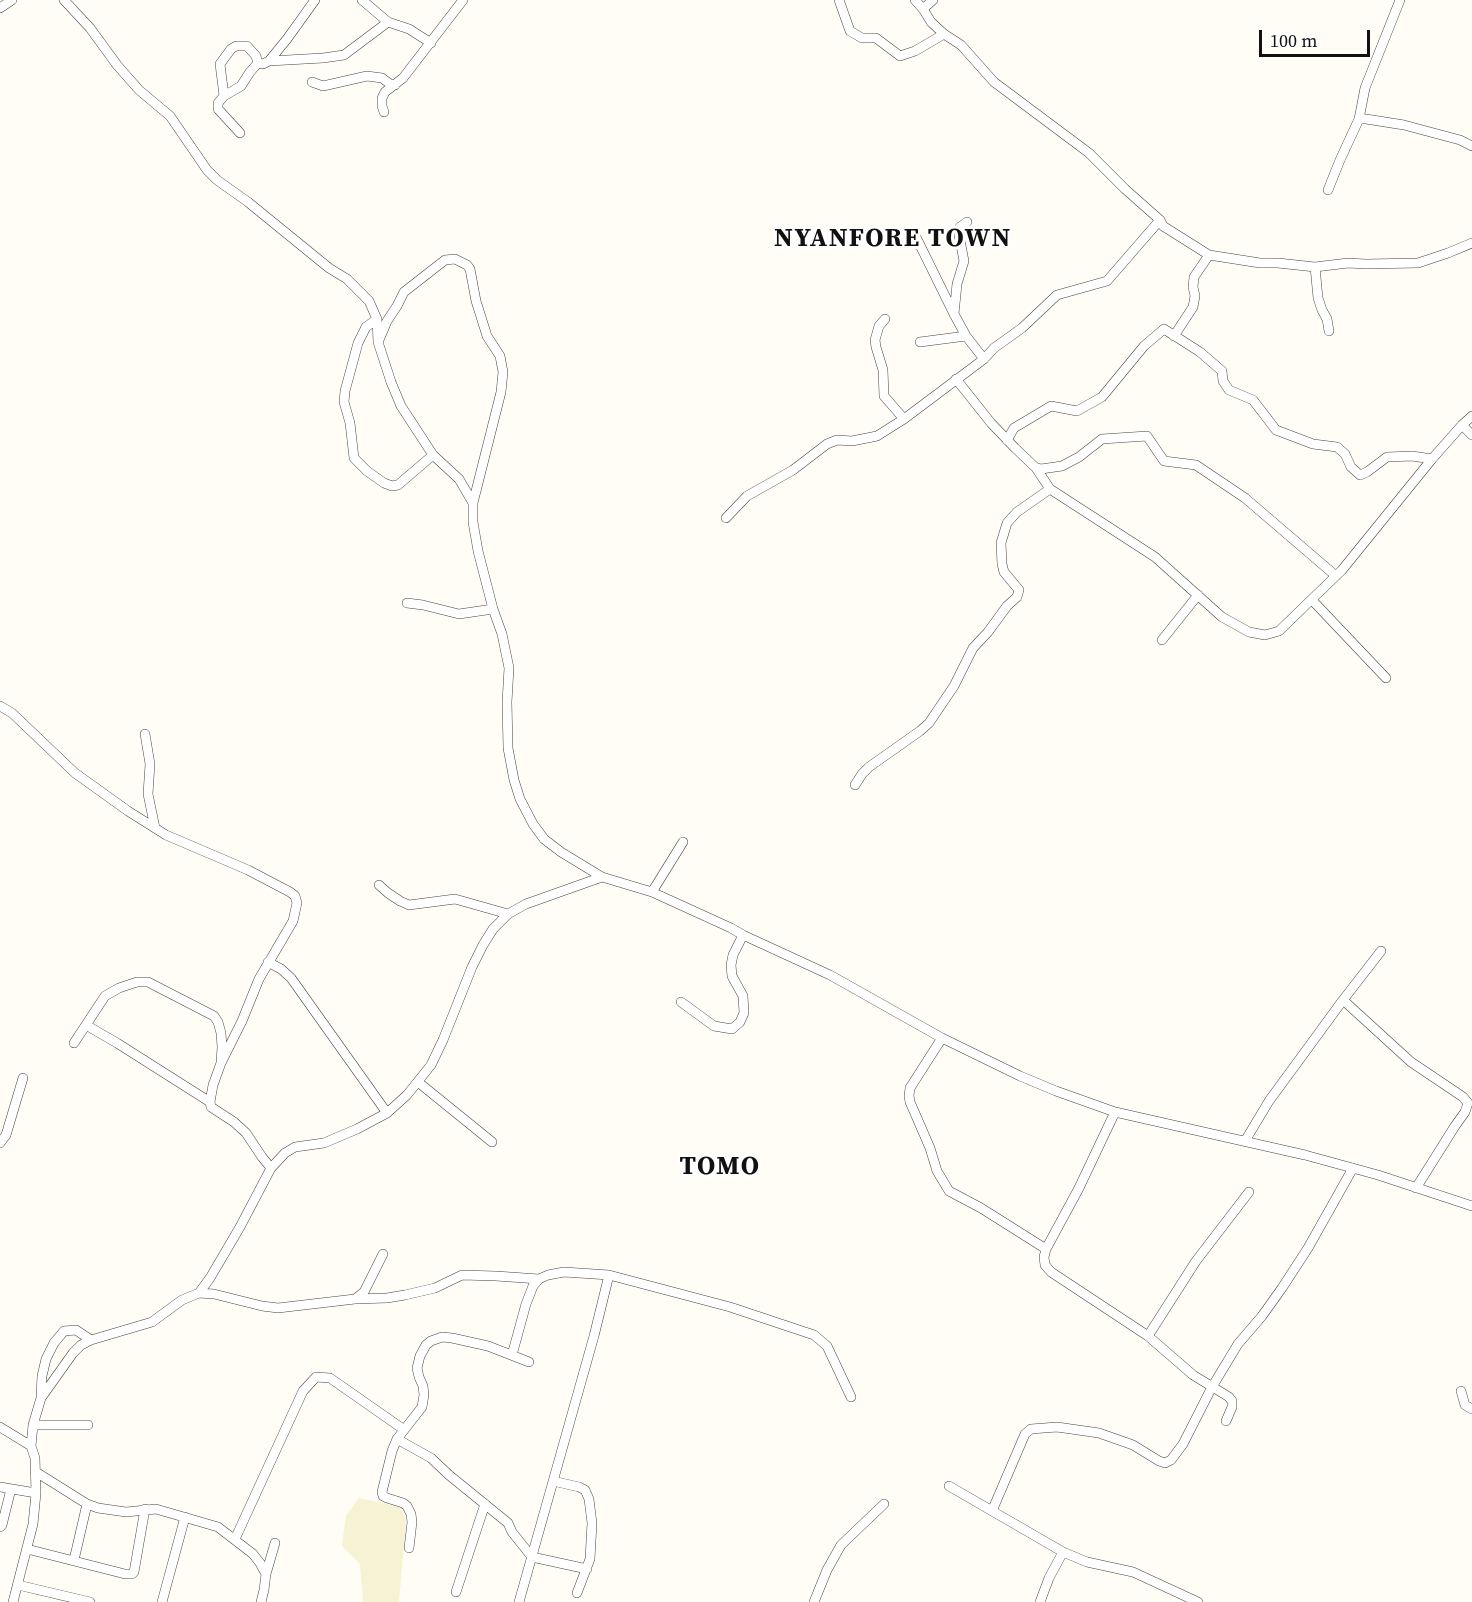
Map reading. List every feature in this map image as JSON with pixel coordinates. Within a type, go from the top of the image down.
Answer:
[{"type":"street","points":[[0,8],[12,0]]},
{"type":"street","points":[[64,0],[90,28],[139,90],[170,116],[207,170],[217,180],[248,201],[329,268],[347,279],[369,301],[377,319],[378,342],[401,406],[433,455],[459,479],[473,503]]},
{"type":"street","points":[[269,61],[315,0]]},
{"type":"street","points":[[363,0],[388,22],[409,29],[430,43]]},
{"type":"street","points":[[384,112],[382,98],[386,92],[403,78],[463,0]]},
{"type":"street","points":[[839,0],[850,31],[862,38],[876,38],[900,56],[915,51],[944,33]]},
{"type":"street","points":[[915,0],[931,22],[961,45],[994,82],[1089,153],[1160,220],[1163,226],[1209,255],[1260,263],[1278,262],[1315,267],[1348,263],[1418,263],[1472,243]]},
{"type":"street","points":[[923,9],[933,0]]},
{"type":"street","points":[[1328,190],[1359,119],[1365,88],[1400,0]]},
{"type":"street","points":[[258,63],[344,55],[388,22]]},
{"type":"street","points":[[224,96],[220,64],[231,49],[236,46],[247,46],[256,56],[258,63]]},
{"type":"street","points":[[240,133],[218,109],[218,103],[224,96],[241,86],[258,63]]},
{"type":"street","points":[[312,82],[323,86],[367,76],[382,78],[395,85]]},
{"type":"street","points":[[1359,119],[1366,118],[1404,125],[1460,140],[1472,146]]},
{"type":"street","points":[[726,518],[747,496],[793,470],[827,444],[837,440],[852,441],[877,436],[904,419],[984,359],[1057,295],[1107,281],[1160,220]]},
{"type":"street","points":[[954,315],[957,284],[964,261],[959,235],[960,227],[967,222]]},
{"type":"street","points":[[913,231],[954,315],[966,336],[984,359]]},
{"type":"street","points":[[1174,336],[1193,307],[1194,277],[1209,255]]},
{"type":"street","points":[[378,342],[404,292],[445,260],[455,259],[470,268],[476,301],[487,336],[500,356],[502,372],[501,392],[473,503],[473,522],[477,551],[502,634],[509,668],[508,748],[514,780],[520,799],[544,839],[602,877],[652,892],[731,928],[830,975],[942,1038],[1056,1091],[1115,1112],[1353,1168],[1472,1206]]},
{"type":"street","points":[[1315,267],[1318,298],[1327,319],[1329,331]]},
{"type":"street","points":[[377,319],[366,327],[358,343],[345,391],[344,402],[350,423],[354,458],[384,483],[392,486],[398,485],[433,455]]},
{"type":"street","points":[[885,319],[879,326],[875,340],[883,369],[884,396],[904,419]]},
{"type":"street","points":[[1007,440],[1014,428],[1051,406],[1077,411],[1102,397],[1144,346],[1164,329],[1200,352],[1222,371],[1223,381],[1229,390],[1253,400],[1276,430],[1313,444],[1337,447],[1345,454],[1350,467],[1360,475],[1387,457],[1412,456],[1432,459]]},
{"type":"street","points":[[920,342],[966,336]]},
{"type":"street","points":[[956,379],[991,423],[1036,468],[1050,489],[1155,557],[1222,617],[1249,632],[1265,635],[1279,631],[1336,576],[1432,459],[1472,416]]},
{"type":"street","points":[[1462,425],[1472,435]]},
{"type":"street","points":[[1036,468],[1041,470],[1062,466],[1079,457],[1102,439],[1147,436],[1164,461],[1196,465],[1245,498],[1336,576]]},
{"type":"street","points":[[855,785],[869,767],[929,723],[954,686],[973,648],[1017,597],[1019,590],[1004,572],[1002,564],[1001,543],[1007,523],[1017,512],[1050,489]]},
{"type":"street","points":[[1162,640],[1198,595]]},
{"type":"street","points":[[1312,600],[1386,678]]},
{"type":"street","points":[[407,603],[459,614],[493,609]]},
{"type":"street","points":[[0,706],[12,713],[75,773],[128,811],[166,835],[248,870],[295,896],[297,910],[293,921],[259,979],[242,1021],[221,1063],[210,1102],[211,1107],[246,1133],[271,1168]]},
{"type":"street","points":[[145,734],[150,764],[148,794],[155,828]]},
{"type":"street","points":[[652,892],[682,842]]},
{"type":"street","points":[[199,1293],[240,1227],[271,1168],[285,1153],[295,1147],[336,1139],[387,1113],[418,1082],[431,1065],[472,967],[493,929],[508,914],[526,904],[602,877]]},
{"type":"street","points":[[379,885],[400,901],[409,904],[455,899],[508,914]]},
{"type":"street","points":[[681,1002],[714,1026],[732,1029],[740,1022],[744,1013],[743,996],[732,976],[731,965],[733,955],[743,935]]},
{"type":"street","points":[[1245,1141],[1269,1101],[1381,951]]},
{"type":"street","points":[[268,962],[291,978],[387,1113]]},
{"type":"street","points":[[74,1044],[105,996],[129,984],[148,982],[214,1017],[221,1034],[221,1063]]},
{"type":"street","points":[[1343,1000],[1411,1062],[1470,1104],[1416,1188]]},
{"type":"street","points":[[86,1025],[210,1102]]},
{"type":"street","points":[[942,1038],[910,1088],[909,1096],[937,1172],[949,1191],[981,1208],[1046,1249]]},
{"type":"street","points":[[0,1143],[6,1135],[23,1078]]},
{"type":"street","points":[[418,1082],[492,1142]]},
{"type":"street","points":[[1115,1112],[1079,1188],[1046,1249],[1045,1265],[1051,1272],[1148,1336],[1193,1375],[1229,1397],[1232,1407],[1226,1421]]},
{"type":"street","points":[[992,1511],[1025,1434],[1031,1429],[1057,1427],[1099,1433],[1133,1445],[1159,1461],[1165,1463],[1171,1460],[1183,1444],[1212,1387],[1238,1344],[1282,1288],[1308,1248],[1353,1168]]},
{"type":"street","points":[[1148,1336],[1196,1261],[1249,1192]]},
{"type":"street","points":[[354,1299],[364,1292],[383,1254]]},
{"type":"street","points":[[512,1355],[526,1304],[533,1286],[539,1280],[548,1275],[564,1272],[609,1275],[730,1307],[814,1335],[827,1346],[851,1397]]},
{"type":"street","points":[[41,1398],[81,1345],[152,1322],[182,1300],[199,1293],[214,1294],[278,1308],[405,1295],[435,1288],[462,1275],[539,1280]]},
{"type":"street","points":[[519,1602],[609,1275]]},
{"type":"street","points":[[13,1602],[33,1524],[36,1472],[31,1446],[33,1425],[41,1398],[45,1359],[64,1331],[76,1330],[91,1340]]},
{"type":"street","points":[[409,1548],[411,1514],[403,1503],[387,1498],[382,1492],[397,1438],[422,1407],[423,1386],[418,1377],[417,1368],[426,1345],[442,1337],[452,1338],[489,1347],[529,1362]]},
{"type":"street","points":[[235,1539],[303,1391],[316,1377],[330,1378],[403,1429]]},
{"type":"street","points":[[1461,1391],[1464,1405],[1472,1409]]},
{"type":"street","points":[[33,1425],[88,1425]]},
{"type":"street","points":[[0,1427],[31,1446]]},
{"type":"street","points":[[397,1438],[431,1458],[508,1523],[512,1532],[532,1557],[586,1569]]},
{"type":"street","points":[[36,1472],[87,1504],[110,1511],[156,1509],[219,1527],[253,1554],[266,1574]]},
{"type":"street","points":[[553,1481],[585,1490],[589,1500],[592,1523],[590,1559],[578,1593]]},
{"type":"street","points":[[949,1486],[1063,1552],[1087,1562],[1134,1572],[1198,1602]]},
{"type":"street","points":[[0,1487],[36,1493]]},
{"type":"street","points":[[0,1527],[11,1489]]},
{"type":"street","points":[[74,1560],[87,1504]]},
{"type":"street","points":[[456,1592],[484,1504]]},
{"type":"street","points":[[814,1602],[840,1545],[884,1504]]},
{"type":"street","points":[[27,1549],[132,1574],[145,1509]]},
{"type":"street","points":[[162,1602],[185,1517]]},
{"type":"street","points":[[261,1602],[275,1543]]},
{"type":"street","points":[[1040,1602],[1049,1578],[1063,1552]]},
{"type":"street","points":[[18,1585],[64,1599],[90,1602]]},
{"type":"shaded area","points":[[359,1498],[401,1507],[406,1521],[399,1602],[363,1602],[360,1564],[342,1546],[346,1515]]},
{"type":"district","name":"NYANFORE TOWN","points":[[893,239]]},
{"type":"district","name":"TOMO","points":[[720,1167]]}]
